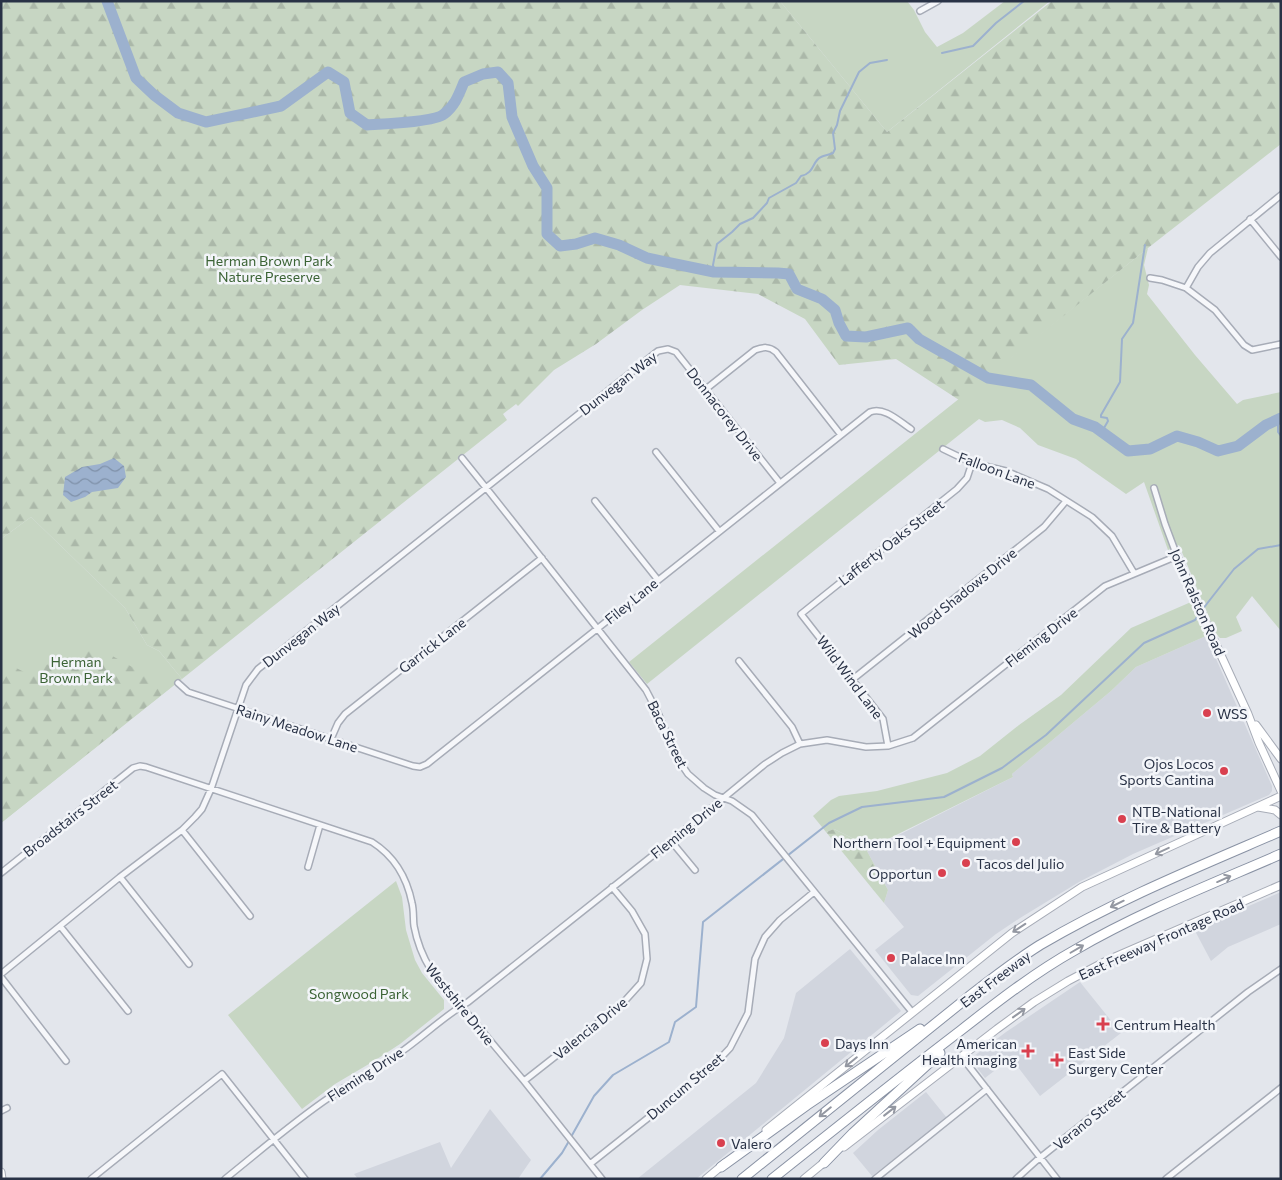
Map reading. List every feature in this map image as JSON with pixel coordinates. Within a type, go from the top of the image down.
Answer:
[{"type":"highway","name":"East Freeway","points":[[742,1179],[972,994],[1038,946],[1148,890],[1277,832]]},
{"type":"highway","name":"East Freeway","points":[[772,1179],[1002,999],[1074,950],[1150,911],[1281,854]]},
{"type":"highway","points":[[721,1167],[807,1105],[972,994]]},
{"type":"highway","points":[[824,1163],[853,1133],[980,1016]]},
{"type":"main road","name":"John Ralston Road","points":[[1177,556],[1281,791]]},
{"type":"main road","name":"John Ralston Road","points":[[1248,714],[1281,759]]},
{"type":"main road","points":[[706,1179],[1012,933],[1082,887],[1281,796]]},
{"type":"main road","points":[[1257,807],[1275,810],[1281,815]]},
{"type":"main road","name":"East Freeway Frontage Road","points":[[804,1179],[961,1056],[1034,1002],[1068,981],[1108,960],[1281,885]]},
{"type":"main road","points":[[1,1172],[2,1179]]},
{"type":"street","points":[[920,11],[938,1]]},
{"type":"street","points":[[1186,288],[1198,267],[1210,253],[1281,195]]},
{"type":"street","points":[[1250,219],[1281,257]]},
{"type":"street","points":[[1150,278],[1186,288],[1215,310],[1244,345],[1252,350],[1281,344]]},
{"type":"street","points":[[706,389],[755,350],[767,347],[772,348],[841,435]]},
{"type":"street","name":"Donnacorey Drive","points":[[668,349],[676,352],[780,483]]},
{"type":"street","name":"Dunvegan Way","points":[[1,976],[120,877],[182,830],[195,817],[202,808],[211,789],[246,685],[258,669],[658,351],[668,349]]},
{"type":"street","name":"Filey Lane","points":[[420,767],[870,412],[875,410],[883,411],[911,429]]},
{"type":"street","name":"Falloon Lane","points":[[943,449],[972,463],[1006,471],[1048,489],[1092,517],[1112,536],[1134,573]]},
{"type":"street","points":[[656,452],[719,531]]},
{"type":"street","name":"Baca Street","points":[[462,458],[646,690],[681,765],[696,782],[715,795],[732,801],[752,815],[912,1012]]},
{"type":"street","name":"Lafferty Oaks Street","points":[[801,614],[957,490],[967,478],[972,463]]},
{"type":"street","name":"John Ralston Road","points":[[1154,488],[1177,556]]},
{"type":"street","points":[[595,501],[658,580]]},
{"type":"street","name":"Wood Shadows Drive","points":[[853,680],[1044,527],[1066,501]]},
{"type":"street","name":"Fleming Drive","points":[[225,1179],[314,1108],[401,1052],[452,1012],[468,1002],[765,764],[800,744],[826,740],[866,747],[888,746],[912,738],[1105,586],[1177,556]]},
{"type":"street","name":"Garrick Lane","points":[[331,739],[338,723],[345,714],[542,558]]},
{"type":"street","name":"Wild Wind Lane","points":[[801,614],[883,719],[888,746]]},
{"type":"street","points":[[739,661],[792,727],[800,744]]},
{"type":"street","name":"Rainy Meadow Lane","points":[[178,682],[188,692],[420,767]]},
{"type":"street","name":"Westshire Drive","points":[[140,766],[372,842],[382,848],[392,859],[409,891],[413,904],[414,927],[423,957],[431,970],[524,1081],[602,1179]]},
{"type":"street","name":"Broadstairs Street","points":[[1,873],[133,768],[140,766]]},
{"type":"street","points":[[308,867],[320,825]]},
{"type":"street","points":[[182,830],[250,916]]},
{"type":"street","points":[[671,841],[695,870]]},
{"type":"street","points":[[120,877],[189,964]]},
{"type":"street","name":"Valencia Drive","points":[[524,1081],[622,1004],[641,983],[647,959],[645,934],[632,910],[612,887]]},
{"type":"street","name":"Duncum Street","points":[[590,1164],[711,1068],[730,1048],[748,1013],[755,960],[764,937],[780,920],[814,892]]},
{"type":"street","points":[[60,926],[128,1011]]},
{"type":"street","name":"Verano Street","points":[[1016,1179],[1248,992],[1281,969]]},
{"type":"street","points":[[1,976],[66,1061]]},
{"type":"street","points":[[961,1056],[1057,1179]]},
{"type":"street","points":[[91,1179],[222,1074],[305,1179]]},
{"type":"street","points":[[1166,1179],[1281,1088]]},
{"type":"street","points":[[875,1179],[987,1089]]},
{"type":"street","points":[[1,1111],[7,1108]]},
{"type":"shaded area","points":[[1206,636],[1272,786],[1272,791],[1269,795],[1133,854],[1079,882],[996,934],[918,996],[911,995],[875,950],[904,927],[884,903],[888,890],[867,851],[1013,777],[1012,774],[1111,691],[1136,667]]},
{"type":"shaded area","points":[[1281,892],[1281,924],[1228,947],[1211,961],[1194,929]]},
{"type":"shaded area","points":[[850,949],[901,1011],[696,1179],[637,1179],[756,1083],[784,1038],[796,993]]},
{"type":"shaded area","points":[[1080,982],[1121,1033],[1040,1096],[1011,1058],[985,1078],[970,1059]]},
{"type":"shaded area","points":[[926,1092],[947,1118],[872,1176],[853,1153],[878,1130]]},
{"type":"shaded area","points":[[490,1109],[531,1160],[518,1179],[358,1179],[354,1174],[440,1142],[451,1168]]},
{"type":"green space","name":"Herman Brown Park Nature Preserve","points":[[1,1],[780,1],[887,132],[1052,1],[1281,1],[1281,144],[959,400],[896,359],[839,365],[805,319],[758,294],[680,285],[596,344],[554,370],[518,406],[516,404],[503,414],[507,420],[182,679],[159,651],[147,645],[125,608],[31,517],[1,539]]},
{"type":"green space","points":[[780,1],[907,1],[914,10],[925,32],[937,47],[963,33],[1005,1],[1050,1],[887,132]]},
{"type":"green space","points":[[1148,248],[1144,265],[1149,285],[1147,294],[1237,404],[1243,400],[1281,392],[1281,631],[1252,596],[1236,617],[1242,631],[1226,638],[1220,638],[1216,634],[1179,545],[1168,550],[1144,482],[1126,494],[1076,459],[1038,445],[1020,428],[1002,420],[985,422],[979,419],[647,684],[629,662]]},
{"type":"green space","name":"Herman Brown Park","points":[[31,517],[125,608],[147,645],[159,651],[182,679],[1,823],[1,539]]},
{"type":"green space","points":[[1191,602],[1206,636],[1136,667],[1111,691],[1012,774],[1013,777],[874,846],[862,843],[834,829],[826,832],[813,816],[831,800],[839,796],[877,791],[947,773],[980,756],[1061,695],[1131,628]]},
{"type":"green space","points":[[98,648],[170,688],[1,823],[1,660],[24,672]]},
{"type":"green space","points":[[834,829],[862,843],[874,846],[867,851],[888,890],[884,903],[826,832]]},
{"type":"green space","name":"Songwood Park","points":[[396,881],[402,897],[406,930],[415,960],[422,973],[444,1000],[444,1009],[400,1044],[335,1084],[302,1109],[228,1015]]},
{"type":"water","points":[[114,458],[124,466],[126,477],[118,488],[92,492],[85,497],[71,502],[63,495],[65,477],[82,467],[100,464]]},
{"type":"waterway","points":[[107,1],[136,78],[154,95],[178,113],[206,122],[281,106],[328,72],[344,82],[350,113],[367,125],[430,119],[439,117],[451,107],[464,82],[483,74],[498,72],[508,83],[512,117],[533,166],[547,188],[547,234],[560,246],[576,244],[595,238],[619,245],[647,258],[714,272],[789,274],[797,289],[822,299],[835,310],[846,336],[866,337],[908,328],[919,339],[988,378],[1031,385],[1073,419],[1095,427],[1128,451],[1150,449],[1177,436],[1198,442],[1218,451],[1238,446],[1266,425],[1281,418]]},
{"type":"waterway","points":[[942,53],[973,46],[996,23],[1024,1]]},
{"type":"waterway","points":[[714,272],[713,265],[717,244],[740,224],[753,218],[767,203],[769,198],[796,183],[801,176],[811,170],[818,159],[833,153],[835,149],[833,133],[840,111],[859,72],[870,63],[887,60]]},
{"type":"waterway","points":[[1103,433],[1108,421],[1107,418],[1101,417],[1101,415],[1120,382],[1122,339],[1133,323],[1145,245]]},
{"type":"waterway","points":[[1278,420],[1278,432],[1281,436]]},
{"type":"waterway","points":[[1202,610],[1234,569],[1258,549],[1281,545]]},
{"type":"waterway","points":[[571,1137],[594,1096],[613,1075],[669,1042],[675,1022],[696,1007],[703,922],[829,823],[862,807],[944,797],[1002,768],[1046,735],[1144,643],[1195,620],[1199,614]]},
{"type":"waterway","points":[[540,1179],[562,1153],[569,1141]]},
{"type":"place","name":"WSS","points":[[1207,713]]},
{"type":"place","name":"Ojos Locos Sports Cantina","points":[[1224,771]]},
{"type":"place","name":"NTB-National Tire & Battery","points":[[1122,819]]},
{"type":"place","name":"Northern Tool + Equipment","points":[[1016,842]]},
{"type":"place","name":"Tacos del Julio","points":[[966,863]]},
{"type":"place","name":"Opportun","points":[[942,873]]},
{"type":"place","name":"Palace Inn","points":[[891,958]]},
{"type":"place","name":"Centrum Health","points":[[1103,1024]]},
{"type":"place","name":"Days Inn","points":[[825,1043]]},
{"type":"place","name":"American Health imaging","points":[[1028,1051]]},
{"type":"place","name":"East Side Surgery Center","points":[[1057,1060]]},
{"type":"place","name":"Valero","points":[[721,1143]]}]
